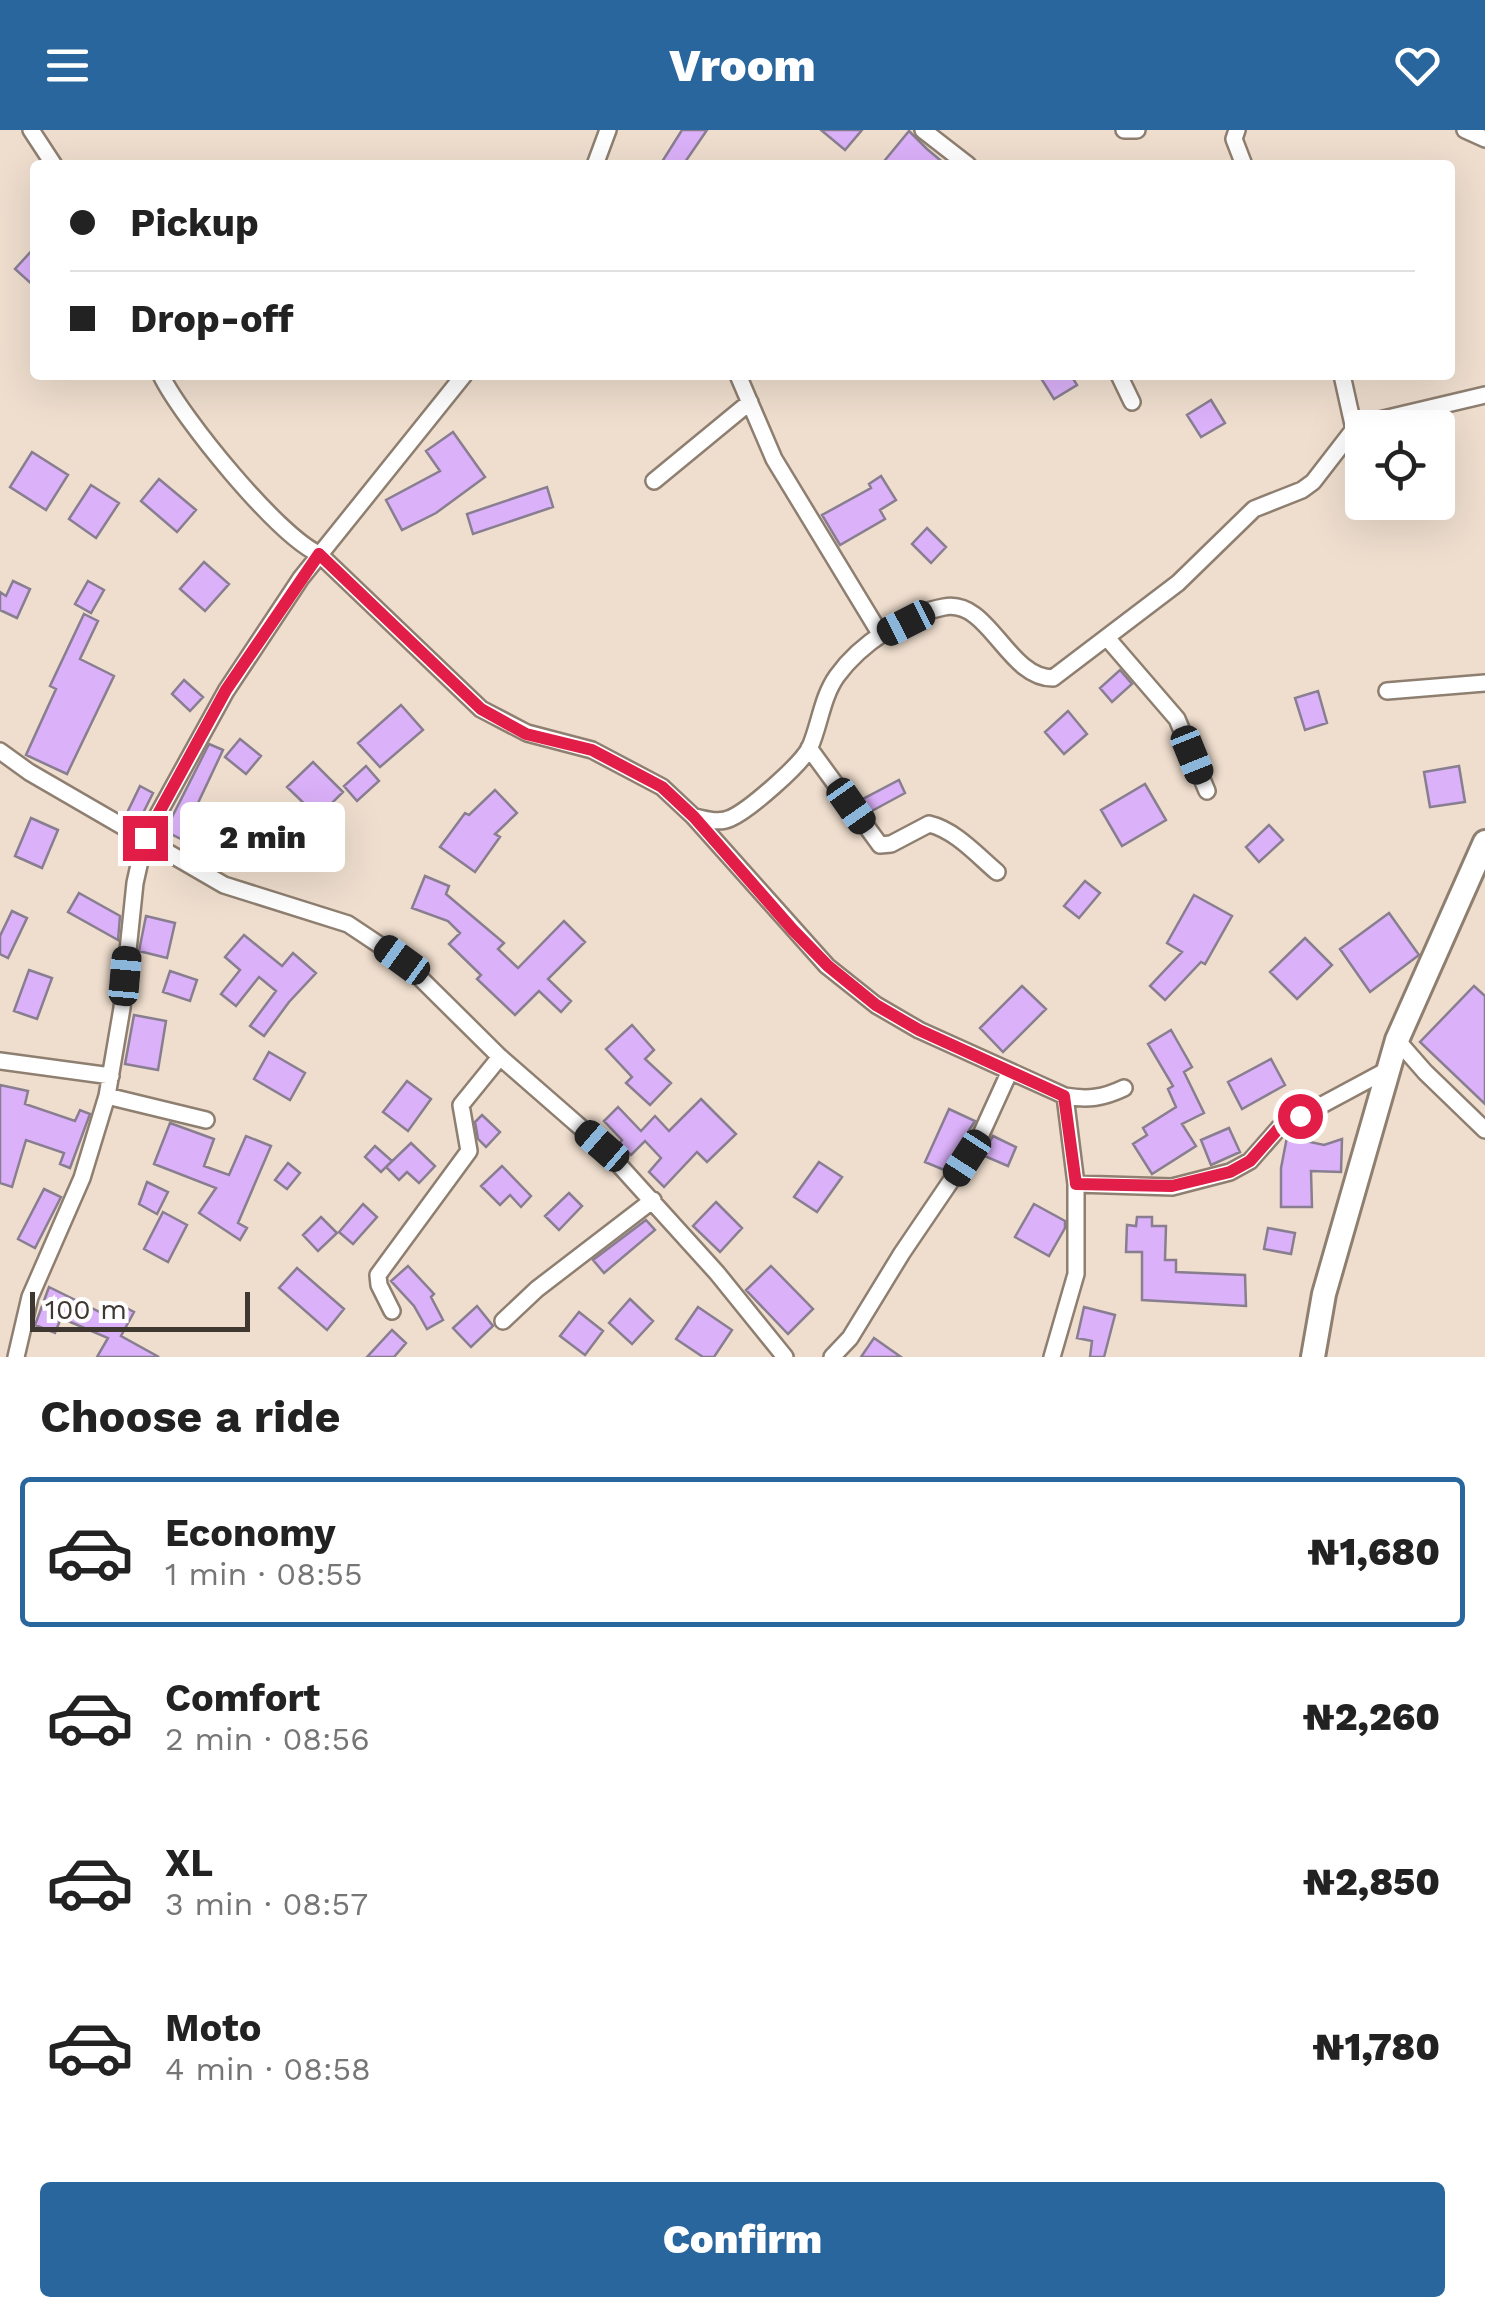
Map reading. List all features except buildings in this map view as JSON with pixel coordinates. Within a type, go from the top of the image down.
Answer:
[{"type":"street","points":[[31,130],[51,160]]},
{"type":"street","points":[[597,160],[608,130]]},
{"type":"street","points":[[923,130],[962,160]]},
{"type":"street","points":[[1124,130],[1137,130]]},
{"type":"street","points":[[1237,130],[1234,139],[1242,160]]},
{"type":"street","points":[[1466,130],[1485,140]]},
{"type":"street","points":[[164,380],[190,424],[291,536],[319,554],[481,709],[526,734],[578,746],[608,758],[662,787],[694,817],[793,930],[851,986],[919,1030],[1064,1096],[1084,1100],[1124,1088]]},
{"type":"street","points":[[16,1357],[18,1338],[48,1250],[82,1178],[107,1096],[122,1008],[135,882],[145,838],[226,690],[319,554],[460,380]]},
{"type":"street","points":[[740,380],[774,459],[881,635]]},
{"type":"street","points":[[1121,380],[1132,402]]},
{"type":"street","points":[[1343,380],[1350,410]]},
{"type":"street","points":[[1423,410],[1485,396]]},
{"type":"street","points":[[654,481],[750,402]]},
{"type":"street","points":[[694,817],[730,819],[796,766],[809,748],[833,681],[850,659],[881,635],[930,610],[949,605],[963,608],[976,616],[1028,672],[1052,678],[1178,583],[1254,509],[1313,482],[1345,441]]},
{"type":"street","points":[[1108,639],[1177,719],[1206,792]]},
{"type":"street","points":[[1387,691],[1485,683]]},
{"type":"street","points":[[809,748],[880,845],[891,844],[929,824],[939,826],[997,872]]},
{"type":"street","points":[[0,751],[29,772],[224,885],[348,924],[402,960],[500,1057],[602,1146],[653,1200],[785,1357]]},
{"type":"street","points":[[1313,1357],[1324,1294],[1397,1040],[1485,842]]},
{"type":"street","points":[[1397,1040],[1485,1130]]},
{"type":"street","points":[[392,1311],[378,1276],[470,1151],[461,1106],[465,1096],[500,1057]]},
{"type":"street","points":[[0,1061],[111,1076]]},
{"type":"street","points":[[1076,1184],[1172,1186],[1230,1172],[1250,1161],[1279,1128],[1387,1070]]},
{"type":"street","points":[[832,1357],[850,1338],[978,1141],[1009,1073]]},
{"type":"street","points":[[107,1096],[206,1120]]},
{"type":"street","points":[[1052,1357],[1076,1274],[1076,1184],[1064,1096]]},
{"type":"street","points":[[503,1322],[550,1278],[653,1200]]},
{"type":"street","points":[[0,1333],[18,1338]]},
{"type":"route","points":[[145,838],[226,690],[319,554],[432,664],[497,720],[526,734],[592,750],[662,787],[694,817],[828,966],[876,1005],[919,1030],[1064,1096],[1076,1184],[1172,1186],[1230,1172],[1250,1161],[1279,1128],[1300,1116]]}]
